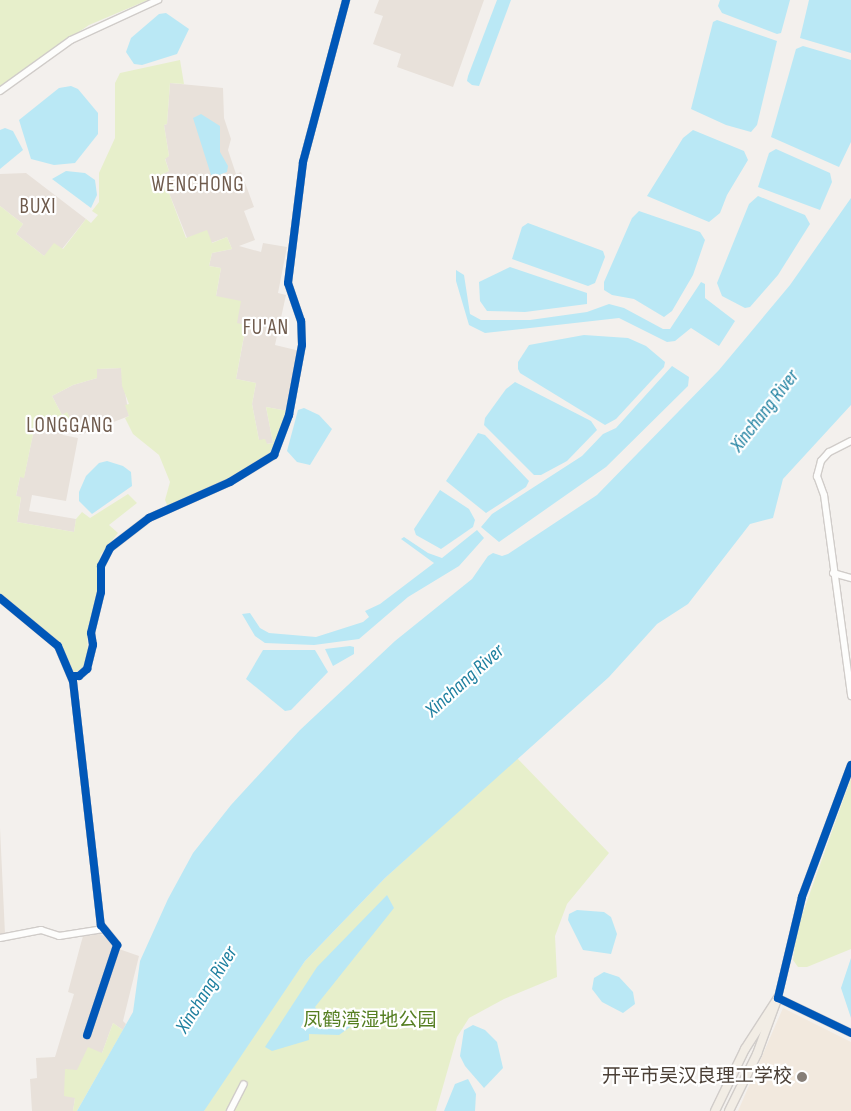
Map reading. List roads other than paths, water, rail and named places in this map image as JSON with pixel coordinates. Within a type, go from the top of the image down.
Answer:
[{"type":"main road","points":[[715,1111],[745,1048],[778,998]]},
{"type":"main road","points":[[729,1111],[757,1054],[778,998]]},
{"type":"street","points":[[0,91],[71,40],[158,0]]},
{"type":"street","points":[[72,676],[79,676],[87,669],[93,645],[91,633],[101,592],[101,566],[110,548],[149,518],[230,482],[274,455],[289,415],[302,345],[301,321],[288,283],[303,162],[346,0]]},
{"type":"street","points":[[851,440],[829,452],[818,473],[824,494],[833,573],[851,696]]},
{"type":"street","points":[[833,573],[851,578]]},
{"type":"street","points":[[0,598],[58,646],[65,668],[72,676],[102,929],[116,946],[87,1035]]},
{"type":"street","points":[[851,765],[802,896],[778,998],[851,1033]]},
{"type":"street","points":[[0,938],[41,930],[59,936],[102,929]]},
{"type":"street","points":[[230,1111],[244,1084]]},
{"type":"water","points":[[497,0],[511,0],[479,86],[472,85],[467,81],[468,76]]},
{"type":"water","points":[[720,0],[790,0],[781,33],[777,34],[722,13],[718,6]]},
{"type":"water","points":[[809,0],[851,0],[851,53],[800,38]]},
{"type":"water","points":[[166,13],[189,29],[177,54],[142,65],[134,64],[126,52],[131,38],[159,14]]},
{"type":"water","points":[[717,20],[777,41],[757,125],[751,132],[726,125],[691,109],[713,22]]},
{"type":"water","points":[[803,46],[851,60],[851,142],[839,167],[771,137],[796,49]]},
{"type":"water","points":[[71,86],[78,89],[98,113],[98,134],[75,163],[54,165],[31,159],[19,120],[59,88]]},
{"type":"water","points":[[201,114],[220,126],[220,152],[228,166],[227,172],[216,176],[211,175],[193,118]]},
{"type":"water","points":[[5,128],[13,131],[23,150],[0,169],[0,130]]},
{"type":"water","points":[[693,130],[744,151],[748,160],[727,195],[720,213],[709,222],[647,196],[683,138]]},
{"type":"water","points":[[776,149],[830,173],[832,182],[820,210],[758,187],[769,153]]},
{"type":"water","points":[[66,171],[85,173],[95,180],[97,195],[91,208],[52,179]]},
{"type":"water","points":[[758,196],[805,215],[810,224],[778,275],[750,307],[745,308],[722,296],[717,283],[749,204]]},
{"type":"water","name":"Xinchang River","points":[[851,198],[851,405],[783,479],[773,518],[750,524],[688,604],[657,624],[609,677],[385,878],[305,961],[204,1111],[77,1111],[133,1012],[140,961],[168,899],[193,853],[231,805],[300,730],[395,641],[472,579],[488,556],[493,553],[502,556],[508,554],[597,495],[719,370],[790,285]]},
{"type":"water","points":[[639,211],[700,232],[705,240],[693,275],[672,311],[664,317],[634,299],[612,295],[604,290],[604,282],[632,218]]},
{"type":"water","points":[[528,223],[603,251],[605,257],[595,283],[588,286],[512,259],[522,227]]},
{"type":"water","points":[[510,267],[587,293],[587,304],[525,312],[487,311],[480,301],[479,282]]},
{"type":"water","points":[[456,270],[464,275],[470,314],[481,320],[530,320],[587,312],[609,304],[624,308],[663,329],[670,329],[701,282],[705,284],[705,298],[735,321],[719,346],[691,328],[675,341],[667,342],[619,318],[485,333],[469,325],[456,281]]},
{"type":"water","points":[[584,335],[628,338],[646,346],[665,362],[664,367],[616,419],[605,425],[520,373],[518,369],[518,362],[529,345]]},
{"type":"water","points":[[672,366],[689,377],[688,386],[606,467],[499,542],[481,527],[492,514],[582,456],[603,434],[616,428]]},
{"type":"water","points":[[515,382],[591,421],[597,430],[567,461],[541,475],[534,475],[484,425],[485,418],[506,389]]},
{"type":"water","points":[[304,408],[319,415],[332,429],[310,465],[297,462],[287,451],[298,410]]},
{"type":"water","points":[[478,433],[485,435],[529,481],[526,487],[486,513],[446,481]]},
{"type":"water","points":[[107,461],[123,466],[131,472],[132,486],[92,514],[79,501],[79,492],[86,476],[99,463]]},
{"type":"water","points":[[440,490],[469,509],[475,520],[473,527],[441,549],[416,535],[414,529]]},
{"type":"water","points":[[477,530],[484,538],[459,566],[408,597],[359,639],[314,645],[265,643],[255,636],[242,614],[250,613],[260,628],[269,633],[316,637],[363,622],[369,617],[365,611],[380,604],[434,563],[401,539],[404,537],[428,553],[442,558]]},
{"type":"water","points":[[354,647],[354,654],[333,666],[325,649]]},
{"type":"water","points":[[263,650],[315,650],[328,672],[291,710],[285,711],[246,679]]},
{"type":"water","points":[[387,895],[394,908],[315,1007],[321,1015],[354,1018],[353,1025],[339,1035],[309,1034],[309,1040],[272,1051],[265,1047],[317,967]]},
{"type":"water","points":[[577,910],[604,912],[611,917],[617,934],[611,954],[583,950],[568,920],[569,914]]},
{"type":"water","points":[[851,958],[851,1018],[841,988]]},
{"type":"water","points":[[604,972],[619,977],[633,992],[635,1004],[623,1013],[602,1002],[592,989],[594,978]]},
{"type":"water","points":[[473,1025],[485,1030],[497,1042],[503,1068],[484,1088],[465,1066],[460,1056],[464,1030]]},
{"type":"water","points":[[468,1079],[476,1094],[475,1111],[444,1111],[455,1084]]},
{"type":"place","name":"开平市吴汉良理工学校","points":[[802,1077]]},
{"type":"district","name":"WENCHONG","points":[[198,185]]},
{"type":"district","name":"BUXI","points":[[38,207]]},
{"type":"district","name":"FU'AN","points":[[266,328]]},
{"type":"district","name":"LONGGANG","points":[[70,426]]},
{"type":"park label","name":"凤鹤湾湿地公园","points":[[370,1021]]}]
